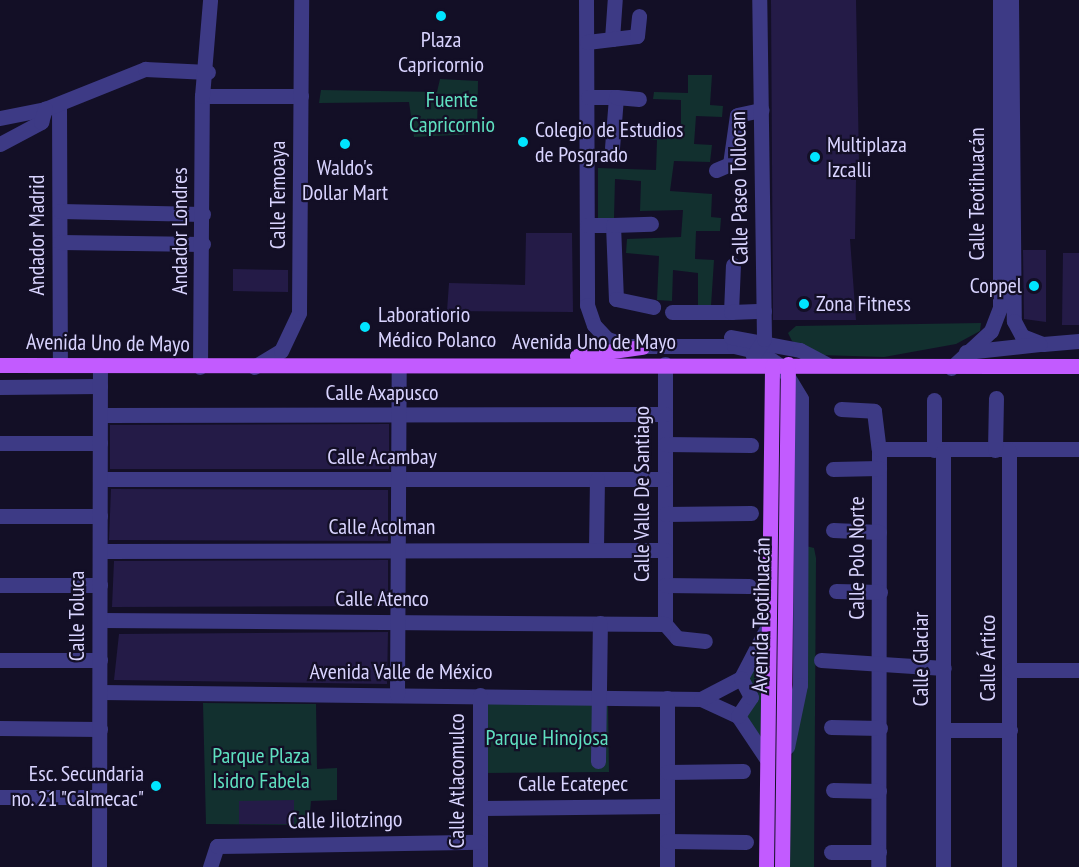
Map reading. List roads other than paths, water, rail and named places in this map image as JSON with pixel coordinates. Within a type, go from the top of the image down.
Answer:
[{"type":"main road","points":[[536,364],[650,347]]},
{"type":"main road","name":"Avenida Uno de Mayo","points":[[0,365],[251,368],[536,364],[772,366],[788,364],[951,368],[1079,366]]},
{"type":"main road","name":"Avenida Teotihuacán","points":[[766,867],[769,623],[778,454],[788,364]]},
{"type":"main road","name":"Avenida Teotihuacán","points":[[772,366],[778,454],[782,867]]},
{"type":"street","name":"Andador Londres","points":[[200,367],[203,244],[202,96],[208,72],[210,0]]},
{"type":"street","name":"Calle Temoaya","points":[[251,368],[281,351],[299,313],[301,0]]},
{"type":"street","points":[[586,0],[587,305],[594,325],[614,342],[650,347],[743,347],[768,355],[789,374],[804,417],[800,685],[781,775]]},
{"type":"street","points":[[612,39],[615,0]]},
{"type":"street","name":"Calle Paseo Tollocan","points":[[759,0],[764,339]]},
{"type":"street","name":"Calle Teotihuacán","points":[[951,368],[991,331],[1000,308],[1000,0]]},
{"type":"street","name":"Calle Teotihuacán","points":[[1011,0],[1014,321],[1022,336],[1043,344]]},
{"type":"street","points":[[587,42],[637,36],[639,16]]},
{"type":"street","points":[[0,117],[52,107],[145,69],[208,72]]},
{"type":"street","points":[[202,96],[301,96]]},
{"type":"street","points":[[588,97],[639,99]]},
{"type":"street","points":[[612,148],[616,98]]},
{"type":"street","points":[[0,144],[41,122],[52,107]]},
{"type":"street","name":"Andador Madrid","points":[[52,107],[60,212],[60,365]]},
{"type":"street","points":[[716,170],[730,164],[737,115],[761,110]]},
{"type":"street","points":[[60,212],[202,214]]},
{"type":"street","points":[[587,233],[613,225],[651,224]]},
{"type":"street","points":[[613,225],[613,295],[620,302],[653,306]]},
{"type":"street","points":[[587,233],[595,256],[598,312],[616,333],[635,338],[764,339],[828,365]]},
{"type":"street","points":[[60,242],[203,244]]},
{"type":"street","points":[[731,312],[733,265]]},
{"type":"street","points":[[672,312],[764,311]]},
{"type":"street","points":[[741,365],[764,339]]},
{"type":"street","points":[[966,352],[1079,341]]},
{"type":"street","name":"Calle Valle De Santiago","points":[[665,364],[665,624]]},
{"type":"street","name":"Calle Toluca","points":[[99,867],[100,365]]},
{"type":"street","points":[[397,695],[399,366]]},
{"type":"street","points":[[0,387],[100,386]]},
{"type":"street","name":"Calle Ártico","points":[[996,398],[1002,450],[1011,670],[1009,867]]},
{"type":"street","name":"Calle Glaciar","points":[[934,400],[939,451],[944,668],[943,867]]},
{"type":"street","name":"Calle Polo Norte","points":[[841,409],[874,411],[879,449],[878,860]]},
{"type":"street","name":"Calle Axapusco","points":[[100,415],[665,414]]},
{"type":"street","points":[[0,443],[100,443]]},
{"type":"street","points":[[665,444],[751,445]]},
{"type":"street","points":[[879,449],[939,451],[1079,449]]},
{"type":"street","points":[[833,469],[879,468]]},
{"type":"street","name":"Calle Acambay","points":[[100,479],[665,479]]},
{"type":"street","points":[[596,549],[597,479]]},
{"type":"street","points":[[665,514],[751,513]]},
{"type":"street","points":[[0,516],[100,516]]},
{"type":"street","points":[[832,530],[879,532]]},
{"type":"street","name":"Calle Acolman","points":[[100,551],[665,550]]},
{"type":"street","points":[[0,585],[100,585]]},
{"type":"street","points":[[665,585],[749,586]]},
{"type":"street","points":[[836,591],[880,592]]},
{"type":"street","name":"Calle Atenco","points":[[100,620],[665,624]]},
{"type":"street","points":[[598,761],[600,623]]},
{"type":"street","points":[[766,758],[738,716],[751,697],[741,678],[769,623]]},
{"type":"street","points":[[665,624],[677,638],[705,641]]},
{"type":"street","points":[[0,660],[100,660]]},
{"type":"street","points":[[821,660],[944,668]]},
{"type":"street","points":[[1011,670],[1079,670]]},
{"type":"street","name":"Avenida Valle de México","points":[[701,699],[741,678]]},
{"type":"street","name":"Avenida Valle de México","points":[[100,692],[599,696],[701,699],[738,716]]},
{"type":"street","name":"Calle Atlacomulco","points":[[480,695],[480,867]]},
{"type":"street","points":[[667,698],[667,867]]},
{"type":"street","points":[[831,727],[880,728]]},
{"type":"street","points":[[0,728],[100,729]]},
{"type":"street","points":[[944,730],[1010,730]]},
{"type":"street","points":[[667,772],[743,771]]},
{"type":"street","points":[[833,790],[879,790]]},
{"type":"street","points":[[0,797],[99,797]]},
{"type":"street","name":"Calle Ecatepec","points":[[480,808],[667,806]]},
{"type":"street","name":"Calle Jilotzingo","points":[[210,867],[212,847],[480,842]]},
{"type":"street","points":[[667,842],[746,842]]},
{"type":"street","points":[[831,852],[878,860]]},
{"type":"place","name":"Plaza Capricornio","points":[[441,16]]},
{"type":"place","name":"Colegio de Estudios de Posgrado","points":[[523,142]]},
{"type":"place","name":"Waldo's Dollar Mart","points":[[345,144]]},
{"type":"place","name":"Multiplaza Izcalli","points":[[815,157]]},
{"type":"place","name":"Coppel","points":[[1034,286]]},
{"type":"place","name":"Zona Fitness","points":[[804,304]]},
{"type":"place","name":"Laboratiorio Médico Polanco","points":[[365,327]]},
{"type":"place","name":"Esc. Secundaria no. 21 \"Calmecac\"","points":[[156,786]]},
{"type":"park label","name":"Fuente Capricornio","points":[[452,112]]},
{"type":"park label","name":"Parque Hinojosa","points":[[547,738]]},
{"type":"park label","name":"Parque Plaza Isidro Fabela","points":[[261,768]]}]
